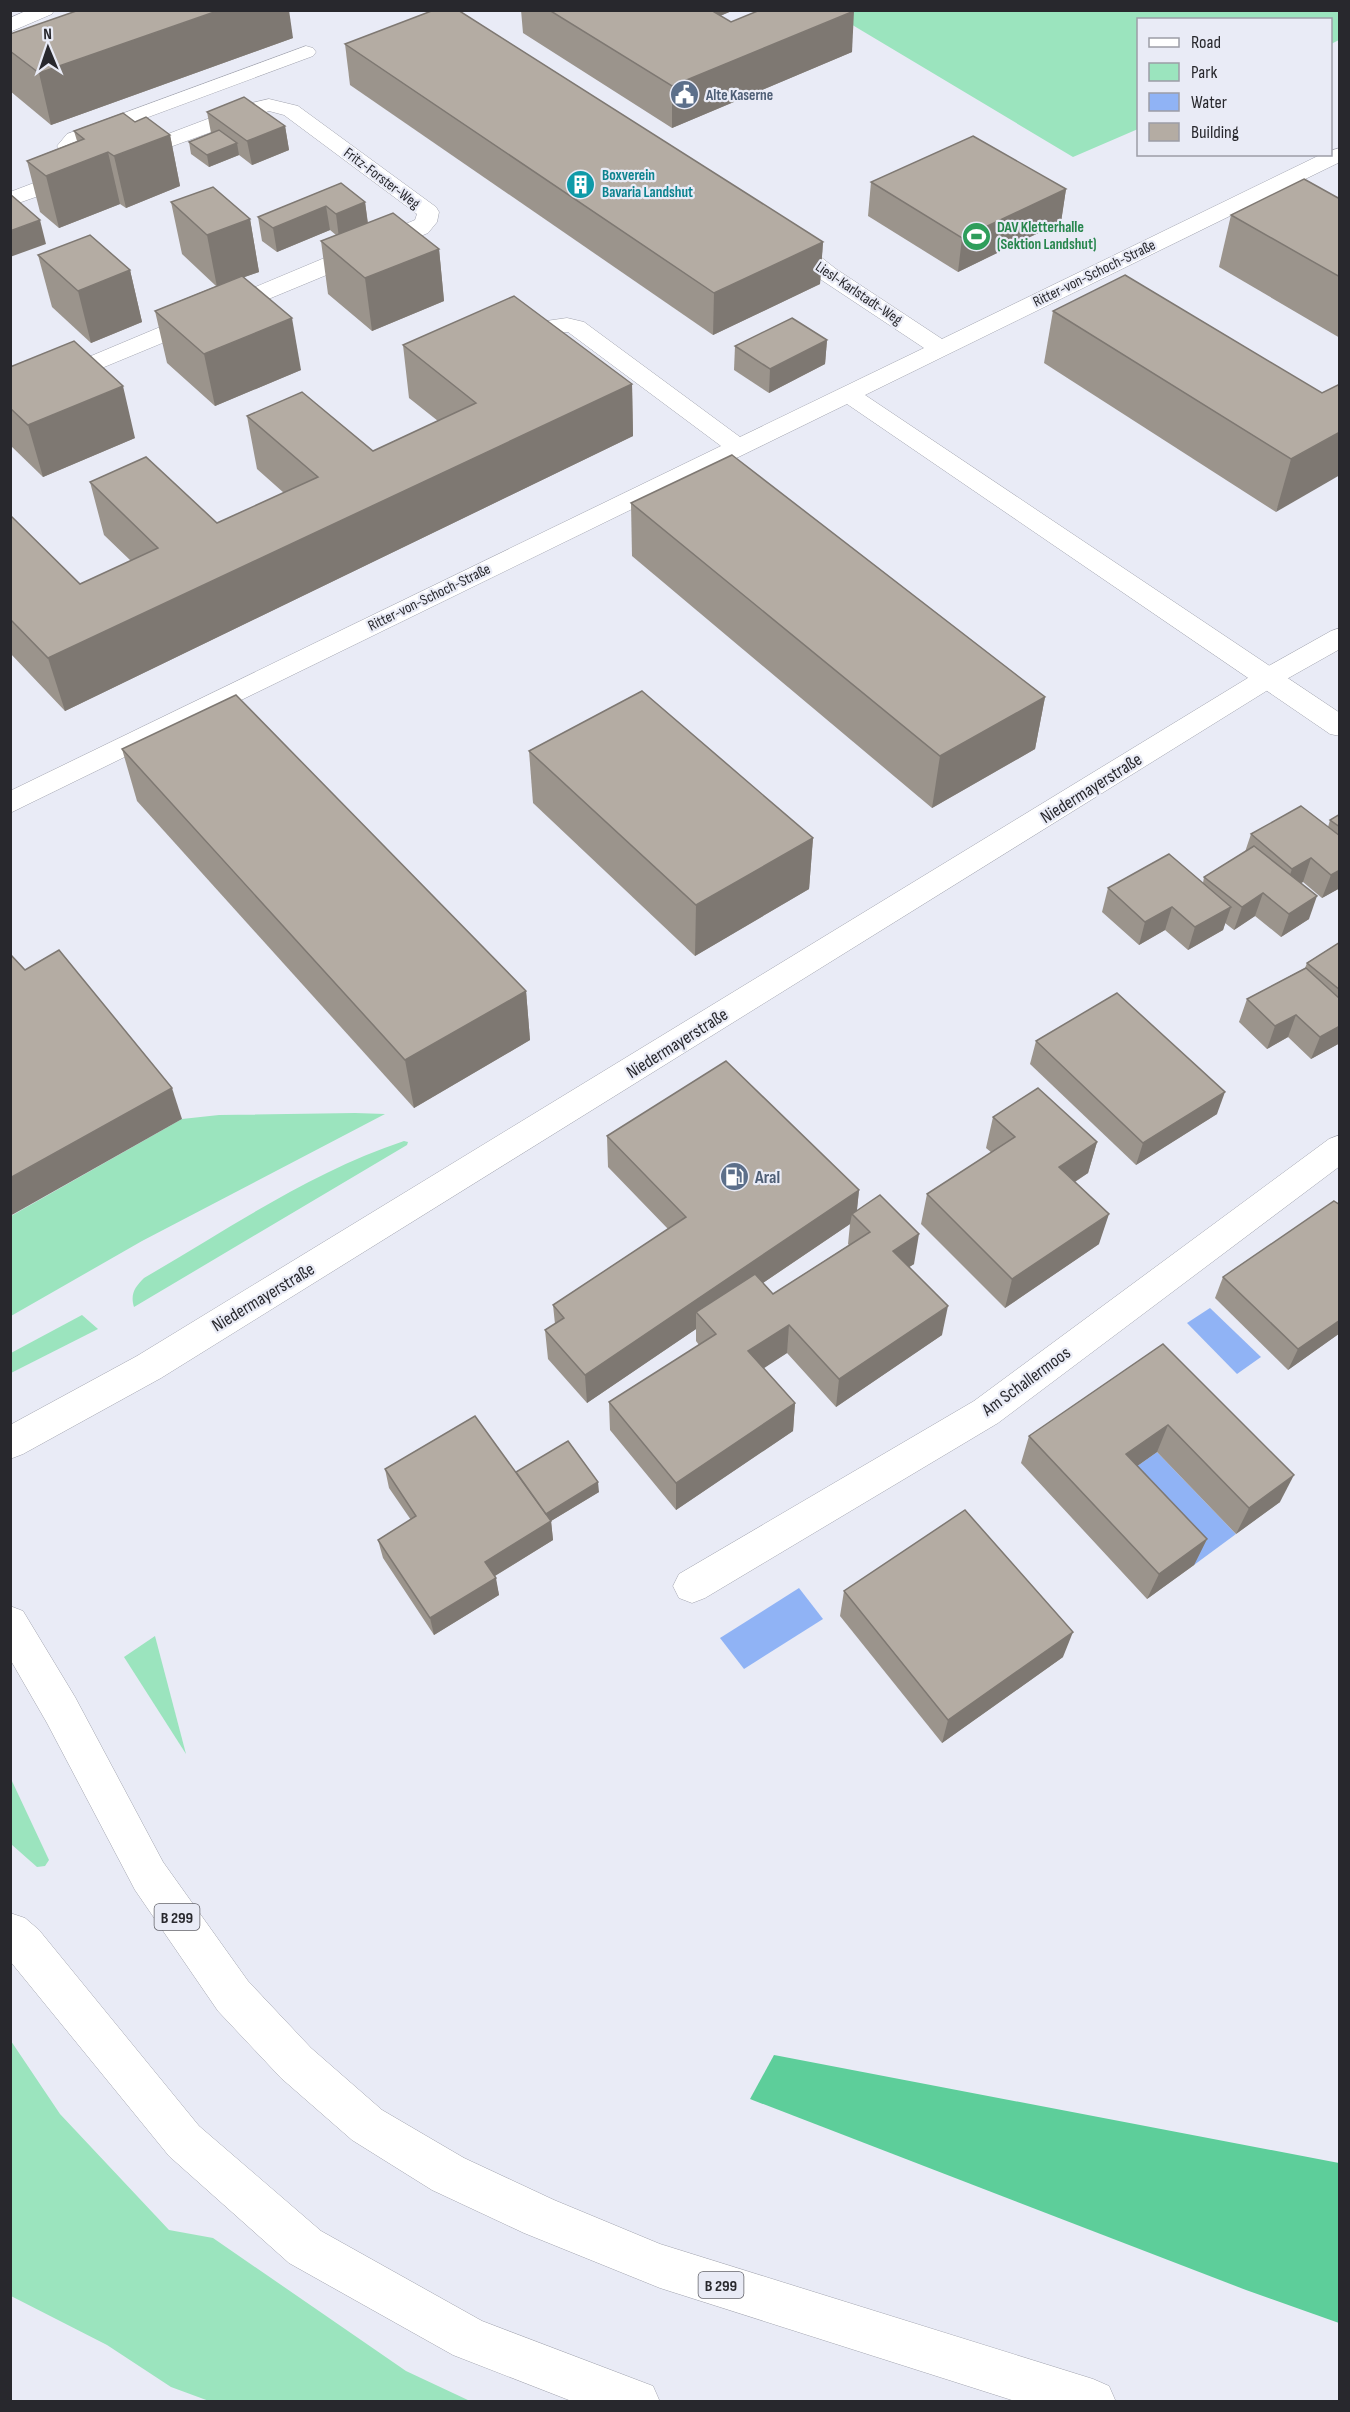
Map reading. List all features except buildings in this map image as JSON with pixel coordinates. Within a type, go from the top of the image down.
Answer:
[{"type":"street","points":[[10,26],[45,10]]},
{"type":"street","points":[[92,170],[75,156],[68,146],[74,138],[306,52]]},
{"type":"street","name":"Fritz-Forster-Weg","points":[[10,200],[254,108],[269,105],[291,110],[428,212],[426,222],[420,228],[10,399]]},
{"type":"street","name":"Ritter-von-Schoch-Straße","points":[[10,802],[849,396],[940,348],[1265,200],[1340,154]]},
{"type":"street","name":"Liesl-Karlstadt-Weg","points":[[766,229],[828,274],[940,348]]},
{"type":"street","points":[[540,328],[567,325],[576,327],[739,448]]},
{"type":"street","points":[[849,396],[1340,727]]},
{"type":"street","name":"Niedermayerstraße","points":[[10,1443],[149,1367],[916,897],[1266,679],[1340,637]]},
{"type":"street","name":"Am Schallermoos","points":[[692,1586],[986,1412],[1340,1148]]},
{"type":"street","name":"B 299","points":[[10,1623],[61,1710],[149,1876],[233,1996],[296,2063],[367,2125],[448,2174],[540,2217],[660,2266],[1093,2402]]},
{"type":"street","points":[[10,1933],[24,1945],[110,2047],[184,2141],[305,2247],[469,2339],[637,2402]]},
{"type":"green space","points":[[829,11],[1339,11],[1339,40],[1332,44],[1332,18],[1137,18],[1137,129],[1073,157]]},
{"type":"green space","points":[[385,1114],[142,1241],[11,1316],[11,1216],[182,1119],[219,1115]]},
{"type":"green space","points":[[404,1141],[408,1142],[407,1145],[134,1307],[134,1291],[144,1278],[303,1185]]},
{"type":"green space","points":[[82,1315],[98,1329],[11,1373],[11,1353]]},
{"type":"green space","points":[[155,1636],[186,1754],[124,1657]]},
{"type":"green space","points":[[11,1779],[49,1860],[45,1866],[37,1867],[11,1844]]},
{"type":"green space","points":[[11,2041],[60,2114],[169,2230],[213,2238],[406,2371],[470,2401],[209,2401],[171,2387],[107,2345],[11,2296]]},
{"type":"green space","points":[[774,2055],[1339,2163],[1339,2323],[1246,2290],[750,2099]]},
{"type":"water","points":[[1210,1308],[1261,1357],[1237,1374],[1187,1323]]},
{"type":"water","points":[[1157,1452],[1236,1534],[1194,1565],[1116,1481]]},
{"type":"water","points":[[799,1588],[823,1619],[744,1669],[720,1638]]},
{"type":"place","name":"Alte Kaserne","points":[[685,95]]},
{"type":"place","name":"Boxverein Bavaria Landshut","points":[[581,184]]},
{"type":"place","name":"DAV Kletterhalle (Sektion Landshut)","points":[[976,236]]},
{"type":"place","name":"Aral","points":[[734,1177]]}]
